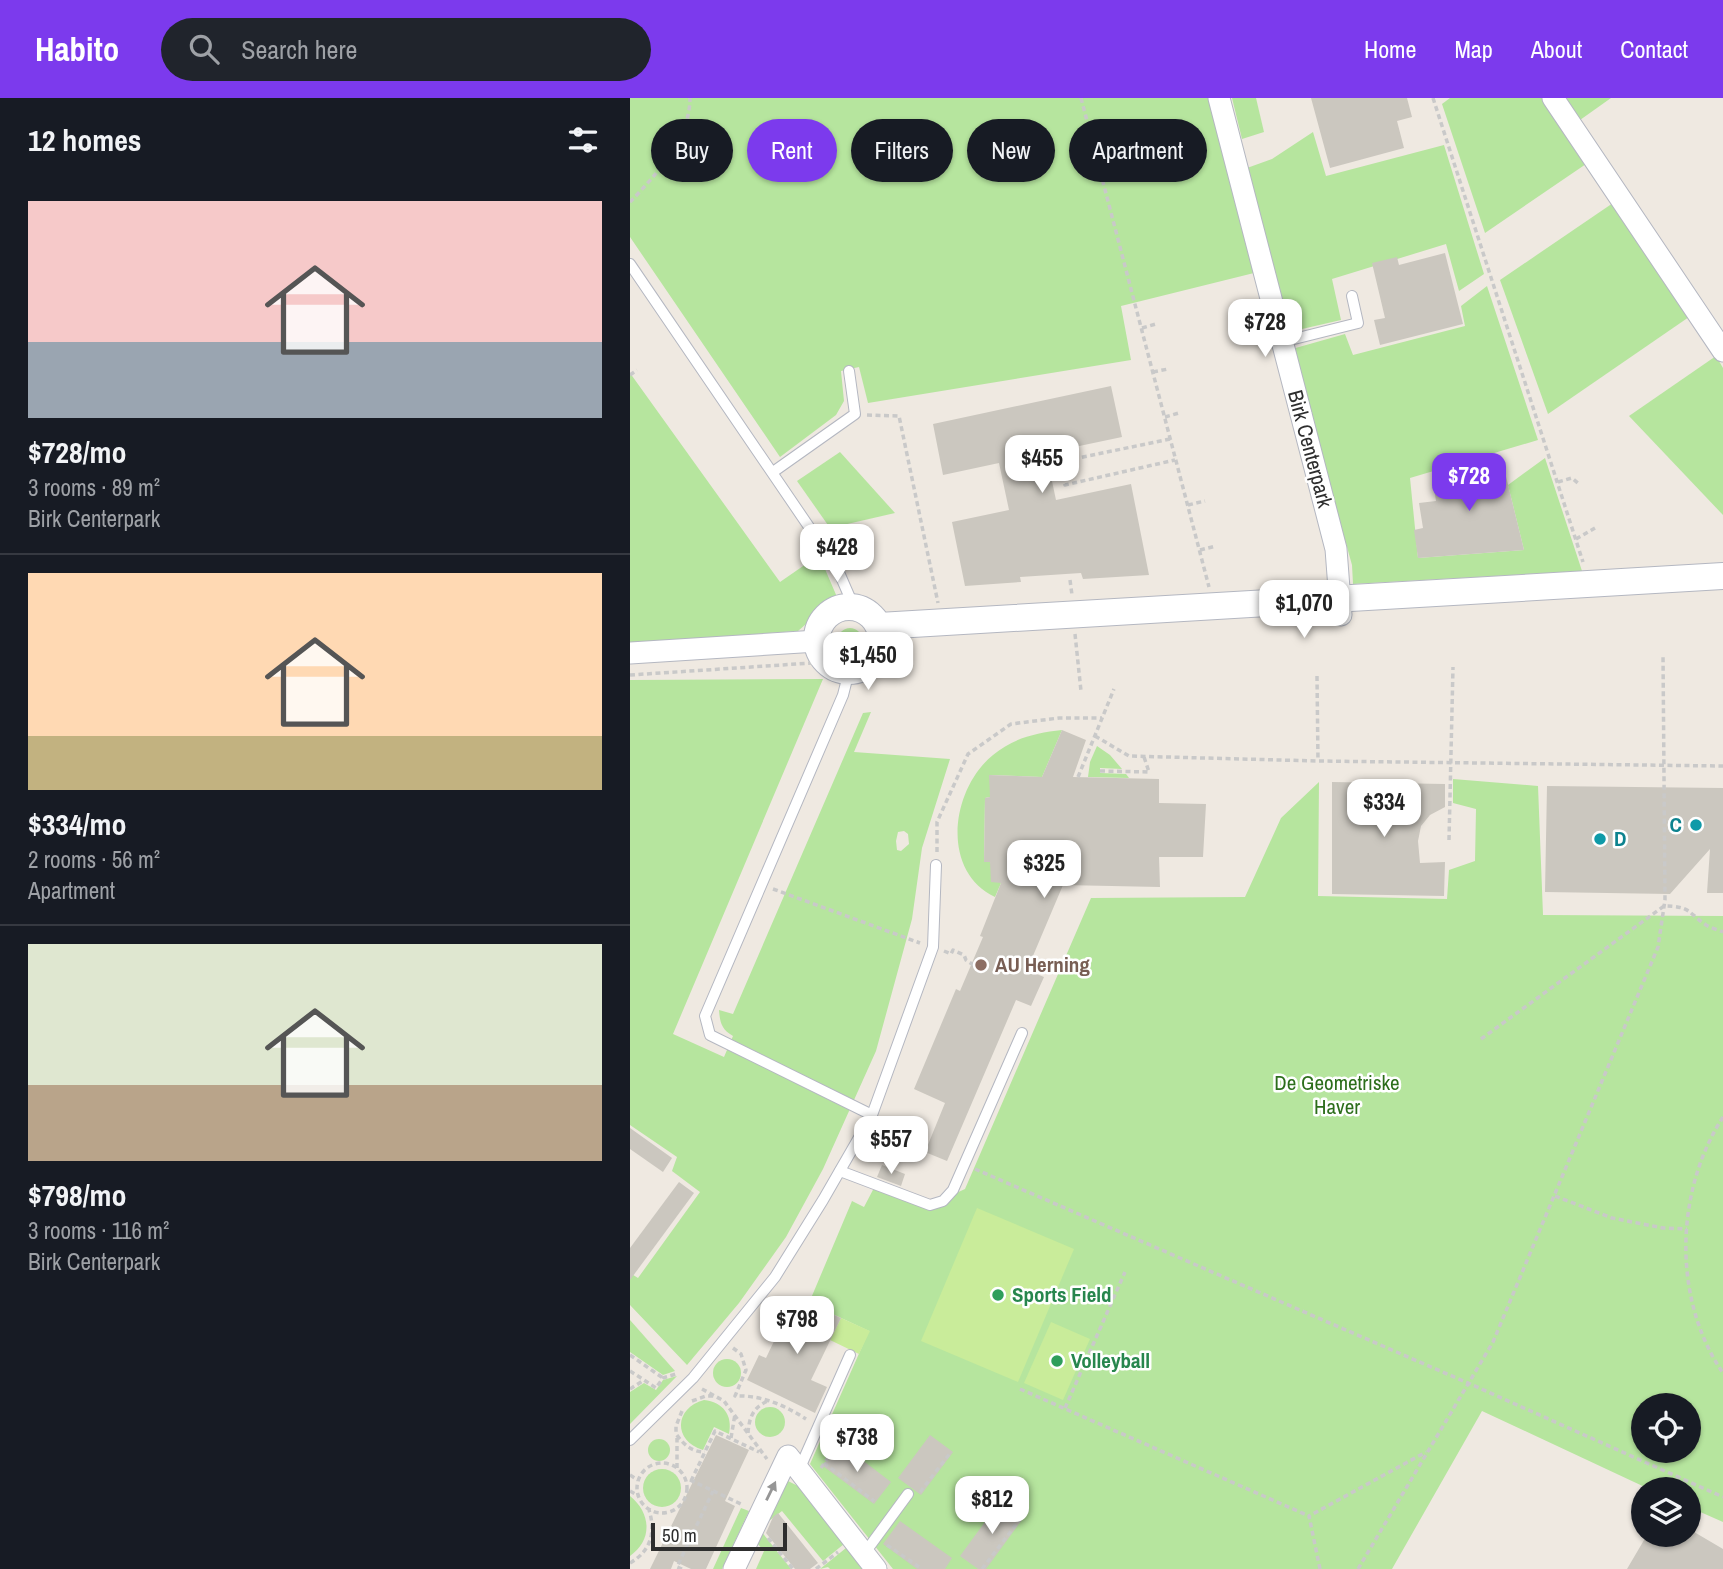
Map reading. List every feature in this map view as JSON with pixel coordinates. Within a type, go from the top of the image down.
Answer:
[{"type":"street","name":"Birk Centerpark","points":[[1219,98],[1335,548],[1340,607]]},
{"type":"street","points":[[1553,98],[1723,351]]},
{"type":"street","points":[[880,635],[1138,625],[1591,584],[1723,576]]},
{"type":"street","points":[[880,635],[942,622],[1214,606],[1340,607],[1723,589]]},
{"type":"street","points":[[630,653],[831,658],[860,669],[878,654],[880,635],[873,617],[854,607],[840,608],[827,615],[819,626],[831,658]]},
{"type":"street","points":[[734,1569],[758,1518],[794,1471],[864,1554]]},
{"type":"lane","points":[[630,264],[838,568],[854,607]]},
{"type":"lane","points":[[1282,342],[1359,323],[1352,296]]},
{"type":"lane","points":[[773,472],[855,414],[849,371]]},
{"type":"lane","points":[[831,658],[843,695],[705,1016],[710,1035],[872,1115]]},
{"type":"lane","points":[[630,1440],[664,1408],[687,1377],[723,1340],[775,1277],[872,1115],[933,947],[936,865]]},
{"type":"lane","points":[[840,1171],[930,1205],[943,1202],[953,1190],[965,1165],[1022,1033]]},
{"type":"lane","points":[[794,1471],[817,1430],[850,1355]]},
{"type":"lane","points":[[864,1554],[908,1494]]},
{"type":"path","points":[[630,202],[664,164],[685,121],[690,98]]},
{"type":"path","points":[[1081,98],[1214,606]]},
{"type":"path","points":[[1433,98],[1591,584]]},
{"type":"path","points":[[1141,328],[1156,324]]},
{"type":"path","points":[[1153,373],[1168,369]]},
{"type":"path","points":[[630,375],[637,370]]},
{"type":"path","points":[[1164,417],[1179,413]]},
{"type":"path","points":[[855,414],[899,416],[942,622]]},
{"type":"path","points":[[1170,439],[1059,462],[1065,485],[1176,460]]},
{"type":"path","points":[[1558,482],[1572,478],[1579,484]]},
{"type":"path","points":[[1188,505],[1205,501]]},
{"type":"path","points":[[1576,539],[1595,528]]},
{"type":"path","points":[[1200,550],[1216,545]]},
{"type":"path","points":[[1358,1569],[1493,1342],[1658,947],[1664,906],[1663,654]]},
{"type":"path","points":[[630,674],[831,658]]},
{"type":"path","points":[[1449,840],[1453,667]]},
{"type":"path","points":[[1317,676],[1318,761]]},
{"type":"path","points":[[1078,777],[1114,688]]},
{"type":"path","points":[[936,865],[937,822],[968,754],[1011,724],[1059,718],[1102,718]]},
{"type":"path","points":[[1095,736],[1129,757],[1723,766]]},
{"type":"path","points":[[1100,771],[1149,772],[1144,757]]},
{"type":"path","points":[[761,884],[951,954],[953,950],[964,955],[966,960],[975,966]]},
{"type":"path","points":[[1481,1039],[1664,906],[1693,912],[1706,925],[1723,932]]},
{"type":"path","points":[[1723,1117],[1698,1168],[1688,1209],[1685,1250],[1690,1292],[1702,1332],[1723,1373]]},
{"type":"path","points":[[965,1165],[1468,1383],[1723,1497]]},
{"type":"path","points":[[1555,1196],[1612,1218],[1663,1228],[1687,1229]]},
{"type":"path","points":[[1065,1408],[1125,1272]]},
{"type":"path","points":[[723,1340],[741,1354],[746,1370],[735,1396]]},
{"type":"path","points":[[630,1354],[663,1378],[687,1377],[724,1401],[762,1454]]},
{"type":"path","points":[[630,1371],[656,1388],[663,1378]]},
{"type":"path","points":[[630,1389],[644,1380]]},
{"type":"path","points":[[1020,1388],[1309,1516]]},
{"type":"path","points":[[677,1468],[676,1434],[679,1415],[694,1399],[716,1396]]},
{"type":"path","points":[[691,1480],[715,1432],[794,1471],[824,1463],[834,1449],[817,1430],[784,1405],[770,1400],[735,1396],[724,1401]]},
{"type":"path","points":[[748,1435],[750,1418],[758,1405],[770,1400]]},
{"type":"path","points":[[664,1408],[673,1422],[676,1434],[689,1448],[705,1452]]},
{"type":"path","points":[[731,1438],[735,1414]]},
{"type":"path","points":[[1309,1516],[1428,1451]]},
{"type":"path","points":[[824,1463],[874,1501]]},
{"type":"path","points":[[630,1563],[643,1553],[650,1543],[653,1528],[649,1510],[638,1494],[638,1480],[654,1464],[670,1464],[685,1478],[687,1488],[681,1504],[666,1512],[649,1510]]},
{"type":"path","points":[[630,1475],[638,1480]]},
{"type":"path","points":[[685,1478],[758,1518],[793,1569]]},
{"type":"path","points":[[630,1491],[640,1497]]},
{"type":"path","points":[[682,1569],[677,1567],[713,1491]]},
{"type":"path","points":[[1309,1516],[1320,1569]]},
{"type":"path","points":[[982,1569],[1021,1518]]},
{"type":"path","points":[[883,1542],[922,1569]]},
{"type":"path","points":[[816,1569],[864,1554]]},
{"type":"green space","points":[[630,98],[1208,98],[1254,273],[1121,306],[1131,360],[868,403],[859,367],[841,371],[844,401],[836,415],[780,457],[630,237]]},
{"type":"green space","points":[[1232,98],[1256,98],[1264,132],[1242,139]]},
{"type":"green space","points":[[1450,98],[1543,98],[1586,164],[1485,233],[1442,104]]},
{"type":"green space","points":[[1565,98],[1611,98],[1580,120]]},
{"type":"green space","points":[[1313,132],[1326,176],[1444,145],[1484,274],[1459,291],[1446,244],[1332,279],[1341,320],[1289,332],[1247,168],[1272,159]]},
{"type":"green space","points":[[1613,203],[1689,317],[1548,414],[1500,280]]},
{"type":"green space","points":[[1487,286],[1538,440],[1410,478],[1418,558],[1524,550],[1508,485],[1545,458],[1582,571],[1353,584],[1352,565],[1292,349],[1345,334],[1353,355],[1465,326],[1461,306]]},
{"type":"green space","points":[[1716,356],[1723,368],[1723,515],[1629,416]]},
{"type":"green space","points":[[630,373],[780,582],[819,555],[837,597],[798,631],[630,643]]},
{"type":"green space","points":[[840,452],[895,513],[830,528],[797,481]]},
{"type":"green space","points":[[850,628],[858,632],[862,640],[858,648],[850,652],[842,648],[838,640],[842,632]]},
{"type":"green space","points":[[823,679],[673,1034],[724,1057],[733,1036],[722,1025],[719,1010],[733,1014],[863,713],[871,712],[854,752],[950,759],[922,848],[912,919],[876,1051],[823,1169],[786,1237],[739,1303],[687,1365],[630,1305],[630,1273],[638,1278],[700,1192],[672,1171],[677,1157],[630,1125],[630,680]],"holes":[[[904,831],[908,834],[909,844],[901,851],[897,850],[898,832]]]},
{"type":"green space","points":[[1062,730],[1042,777],[990,775],[990,797],[985,798],[984,861],[990,862],[1001,883],[995,897],[977,885],[966,869],[959,850],[961,808],[968,788],[979,770],[993,755],[1009,744],[1025,737]]},
{"type":"green space","points":[[1097,746],[1110,755],[1122,769],[1100,768],[1100,773],[1126,774],[1129,778],[1088,777],[1090,762]]},
{"type":"green space","name":"De Geometriske Haver","points":[[1453,779],[1538,786],[1543,915],[1723,916],[1723,1522],[1701,1512],[1701,1477],[1631,1477],[1631,1481],[1482,1411],[1392,1569],[893,1569],[810,1464],[869,1331],[809,1303],[852,1201],[864,1207],[875,1186],[930,1205],[965,1189],[1091,898],[1245,897],[1281,818],[1319,782],[1318,896],[1447,899],[1449,870],[1475,861],[1476,809],[1453,803]]},
{"type":"green space","name":"Sports Field","points":[[977,1208],[1074,1249],[1018,1382],[921,1341]]},
{"type":"green space","points":[[841,1318],[870,1331],[859,1354],[830,1340]]},
{"type":"green space","points":[[630,1320],[675,1371],[663,1375],[630,1352]]},
{"type":"green space","name":"Volleyball","points":[[1051,1322],[1090,1339],[1063,1400],[1024,1383]]},
{"type":"green space","points":[[727,1359],[737,1363],[741,1373],[737,1383],[727,1387],[717,1383],[713,1373],[717,1363]]},
{"type":"green space","points":[[677,1376],[630,1424],[630,1392],[644,1383],[656,1390],[663,1380]]},
{"type":"green space","points":[[704,1400],[716,1403],[725,1411],[730,1427],[729,1434],[714,1427],[703,1450],[686,1440],[681,1425],[687,1410]]},
{"type":"green space","points":[[770,1407],[781,1411],[785,1422],[781,1433],[770,1437],[759,1433],[755,1422],[759,1411]]},
{"type":"green space","points":[[659,1439],[667,1442],[670,1450],[667,1458],[659,1461],[651,1458],[648,1450],[651,1442]]},
{"type":"green space","points":[[662,1469],[676,1474],[681,1488],[676,1502],[662,1507],[648,1502],[643,1488],[648,1474]]},
{"type":"green space","points":[[784,1482],[798,1486],[844,1544],[823,1561],[782,1511],[765,1524]]},
{"type":"green space","points":[[630,1496],[642,1510],[646,1534],[643,1542],[630,1556]]},
{"type":"green space","points":[[741,1508],[749,1511],[722,1569],[713,1569]]},
{"type":"green space","points":[[761,1531],[791,1569],[756,1569],[764,1551],[756,1542]]},
{"type":"green space","points":[[846,1548],[863,1569],[820,1569]]},
{"type":"building","points":[[1311,98],[1407,98],[1412,117],[1397,121],[1404,148],[1330,168]]},
{"type":"building","points":[[1445,253],[1463,324],[1380,345],[1374,320],[1385,318],[1372,263],[1397,257],[1399,265]]},
{"type":"building","points":[[1111,386],[1122,437],[1046,453],[1056,500],[1131,484],[1149,575],[1083,579],[1081,573],[1020,577],[1021,582],[965,586],[952,522],[1009,510],[999,463],[943,475],[933,424]]},
{"type":"building","points":[[1501,456],[1524,550],[1418,558],[1414,530],[1423,528],[1419,503],[1436,501],[1432,476]]},
{"type":"building","points":[[1062,730],[1086,740],[1073,777],[1159,779],[1159,803],[1206,804],[1203,857],[1159,857],[1160,887],[1063,885],[1027,970],[1044,977],[1031,1006],[1016,1000],[947,1161],[925,1152],[945,1103],[914,1089],[956,989],[960,991],[983,937],[980,936],[1001,883],[991,882],[990,862],[984,862],[985,798],[990,797],[989,775],[1042,777]]},
{"type":"building","points":[[1332,782],[1445,784],[1445,807],[1430,815],[1421,826],[1418,841],[1420,863],[1445,862],[1444,896],[1332,894]]},
{"type":"building","name":"D","points":[[1547,786],[1723,788],[1723,893],[1707,893],[1710,849],[1670,894],[1545,892]]},
{"type":"building","points":[[630,1128],[672,1158],[663,1172],[630,1149]]},
{"type":"building","points":[[882,1165],[905,1174],[901,1186],[877,1177]]},
{"type":"building","points":[[679,1182],[694,1193],[630,1280],[630,1248]]},
{"type":"building","points":[[795,1297],[841,1318],[811,1380],[827,1387],[815,1413],[747,1380],[759,1355],[766,1358]]},
{"type":"building","points":[[716,1435],[749,1450],[725,1501],[735,1506],[706,1569],[691,1569],[674,1561],[671,1569],[650,1569]]},
{"type":"building","points":[[930,1435],[953,1452],[921,1495],[898,1478]]},
{"type":"building","points":[[840,1443],[891,1482],[874,1504],[823,1466]]},
{"type":"building","points":[[1001,1500],[1024,1517],[986,1569],[978,1569],[960,1556]]},
{"type":"building","points":[[778,1513],[818,1563],[810,1569],[795,1569],[766,1533],[773,1517]]},
{"type":"building","points":[[900,1521],[952,1558],[945,1569],[917,1569],[883,1544]]},
{"type":"building","points":[[1701,1536],[1723,1549],[1723,1569],[1627,1569],[1640,1547],[1701,1547]]},
{"type":"place","name":"C","points":[[1696,825]]},
{"type":"place","name":"D","points":[[1600,839]]},
{"type":"place","name":"AU Herning","points":[[981,965]]},
{"type":"place","name":"Sports Field","points":[[998,1295]]},
{"type":"place","name":"Volleyball","points":[[1057,1361]]}]
